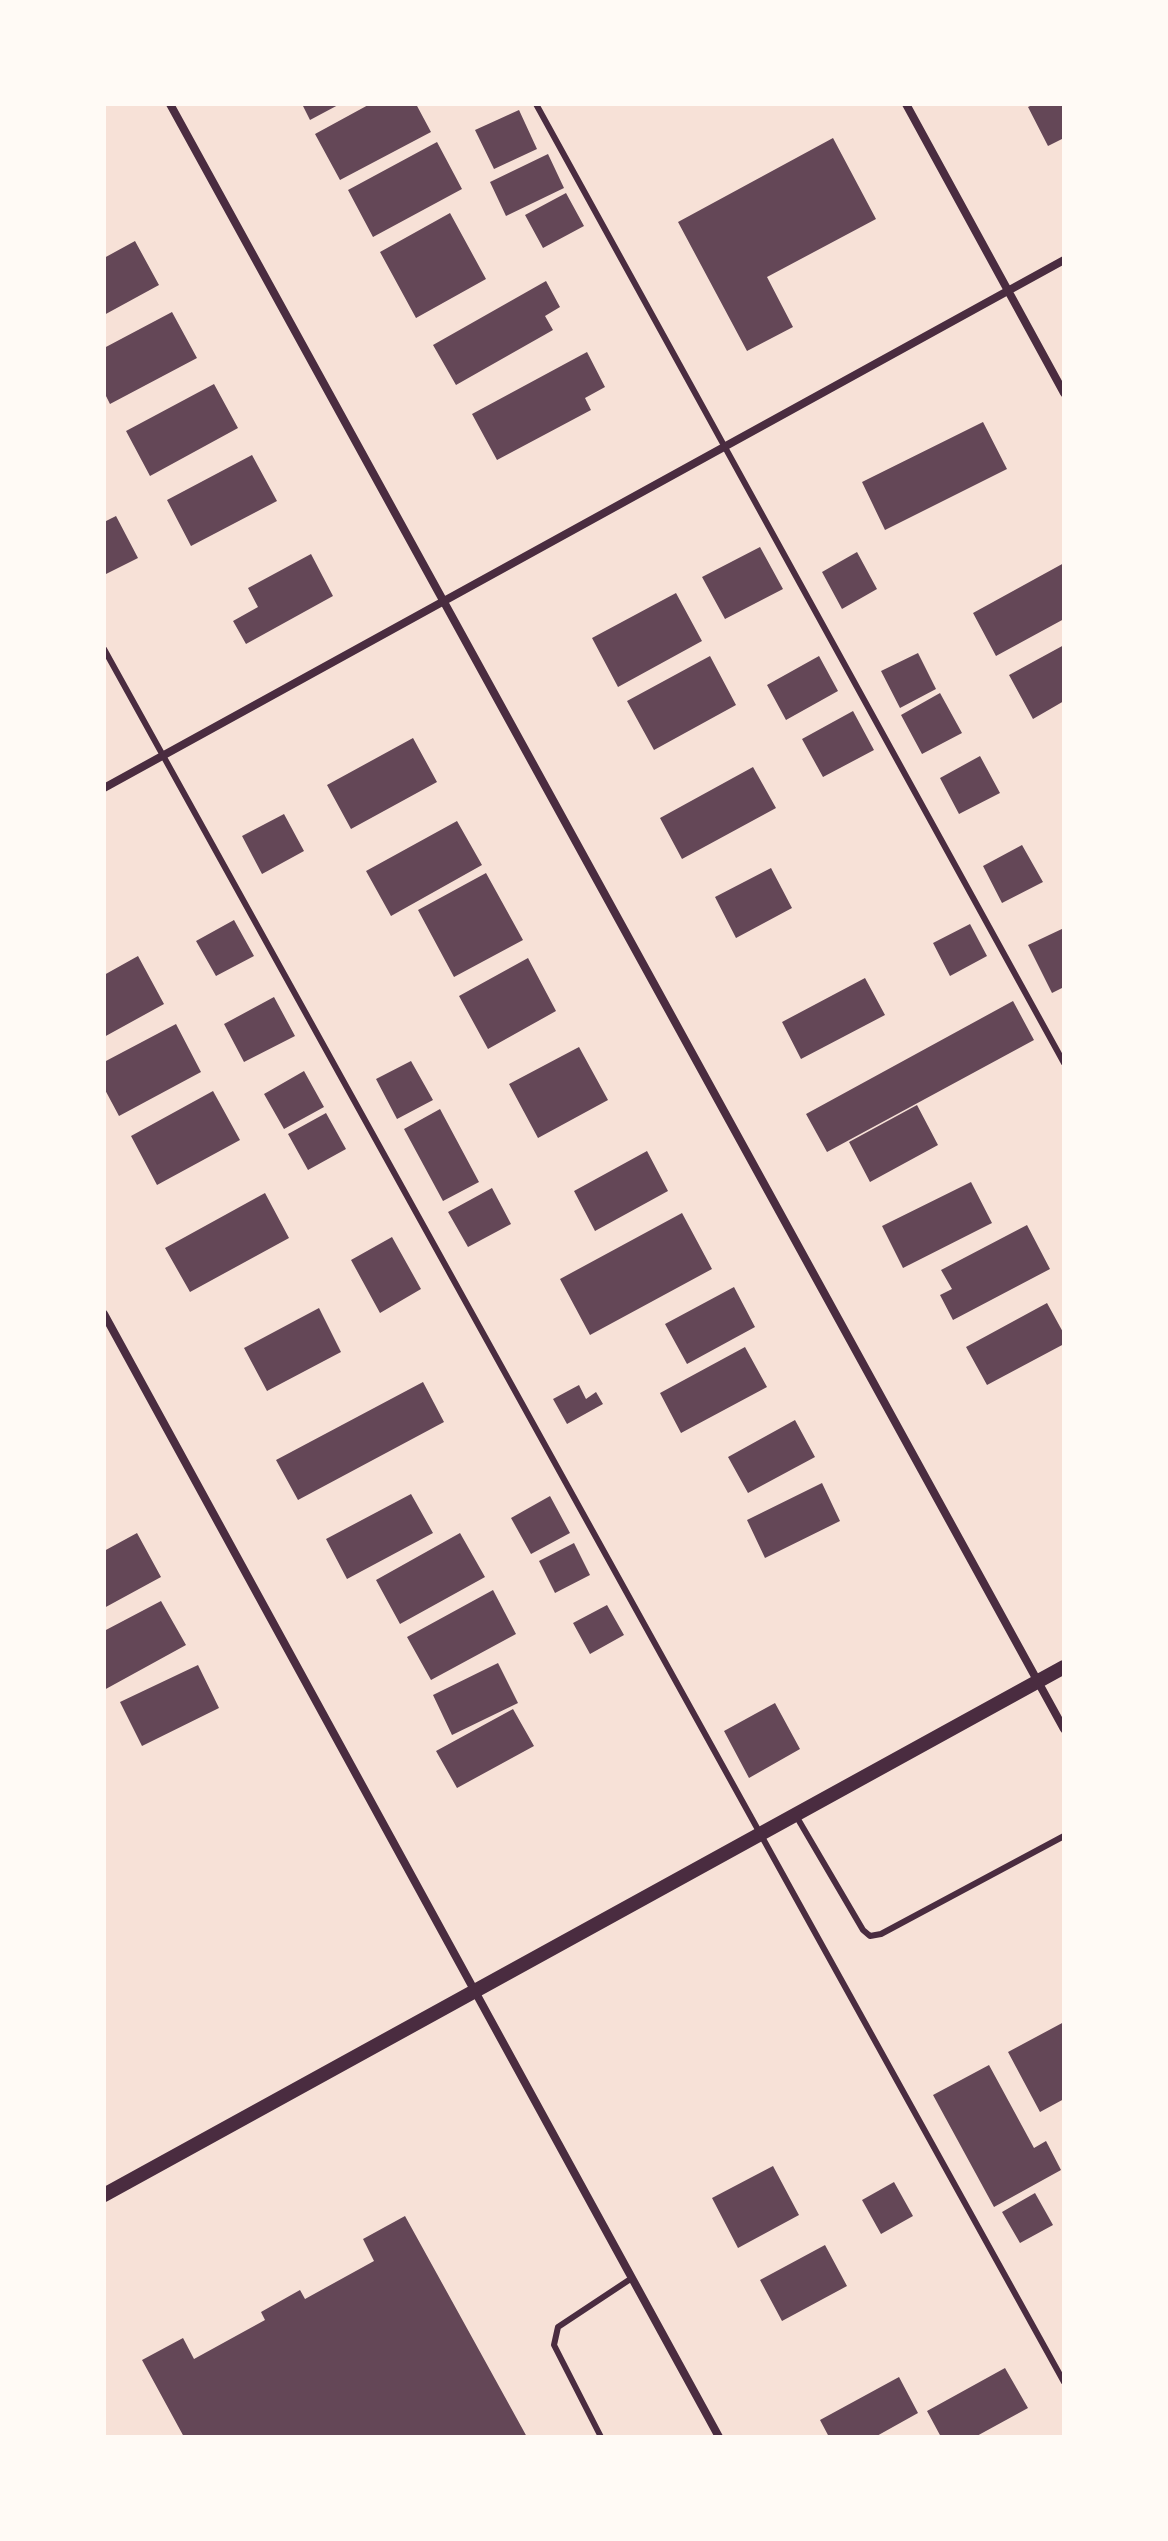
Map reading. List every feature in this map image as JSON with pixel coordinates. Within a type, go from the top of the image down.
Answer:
[{"type":"street","points":[[170,104],[1064,1729]]},
{"type":"street","points":[[906,104],[1064,393]]},
{"type":"street","points":[[104,788],[1064,260]]},
{"type":"street","points":[[104,1314],[719,2437]]},
{"type":"street","points":[[104,2195],[1064,1667]]},
{"type":"lane","points":[[536,104],[1064,1063]]},
{"type":"lane","points":[[104,649],[1064,2382]]},
{"type":"lane","points":[[795,1814],[863,1930],[870,1936],[881,1934],[1064,1836]]},
{"type":"lane","points":[[601,2437],[554,2345],[558,2327],[632,2278]]},
{"type":"building","points":[[302,104],[340,104],[310,120]]},
{"type":"building","points":[[370,104],[416,104],[431,132],[340,180],[315,134]]},
{"type":"building","points":[[1034,104],[1064,104],[1064,138],[1048,146],[1028,107]]},
{"type":"building","points":[[519,110],[537,149],[494,169],[475,130]]},
{"type":"building","points":[[833,138],[876,219],[767,277],[793,327],[747,351],[678,222]]},
{"type":"building","points":[[437,142],[462,189],[373,237],[348,190]]},
{"type":"building","points":[[548,154],[564,188],[506,216],[490,182]]},
{"type":"building","points":[[566,193],[584,226],[543,248],[525,215]]},
{"type":"building","points":[[450,213],[486,279],[416,318],[380,252]]},
{"type":"building","points":[[135,241],[159,285],[104,315],[104,258]]},
{"type":"building","points":[[546,281],[560,307],[545,316],[553,330],[456,385],[433,345]]},
{"type":"building","points":[[172,312],[197,358],[110,404],[104,392],[104,348]]},
{"type":"building","points":[[587,352],[605,387],[585,398],[591,410],[497,460],[472,414]]},
{"type":"building","points":[[214,384],[238,428],[150,476],[126,431]]},
{"type":"building","points":[[983,422],[1007,469],[885,530],[862,482]]},
{"type":"building","points":[[252,455],[277,501],[191,546],[167,500]]},
{"type":"building","points":[[116,516],[138,558],[104,575],[104,522]]},
{"type":"building","points":[[760,547],[783,589],[725,619],[702,577]]},
{"type":"building","points":[[857,552],[877,589],[842,609],[822,572]]},
{"type":"building","points":[[311,554],[333,596],[246,644],[233,621],[258,607],[248,588]]},
{"type":"building","points":[[1064,563],[1064,619],[996,656],[973,613]]},
{"type":"building","points":[[676,593],[702,641],[618,687],[592,638]]},
{"type":"building","points":[[1064,645],[1064,701],[1033,719],[1009,675]]},
{"type":"building","points":[[918,653],[936,689],[900,708],[881,671]]},
{"type":"building","points":[[710,656],[736,705],[654,750],[627,701]]},
{"type":"building","points":[[819,656],[838,691],[786,720],[767,685]]},
{"type":"building","points":[[940,693],[962,733],[922,754],[901,715]]},
{"type":"building","points":[[853,711],[874,750],[823,777],[802,739]]},
{"type":"building","points":[[413,738],[437,782],[351,829],[327,785]]},
{"type":"building","points":[[980,756],[1000,793],[959,814],[940,778]]},
{"type":"building","points":[[753,767],[776,808],[682,859],[660,818]]},
{"type":"building","points":[[284,814],[304,851],[262,874],[242,836]]},
{"type":"building","points":[[457,821],[482,865],[391,916],[366,871]]},
{"type":"building","points":[[1022,845],[1043,882],[1002,903],[983,866]]},
{"type":"building","points":[[771,868],[792,908],[736,938],[715,897]]},
{"type":"building","points":[[486,873],[523,940],[454,977],[418,910]]},
{"type":"building","points":[[234,920],[254,956],[216,976],[196,941]]},
{"type":"building","points":[[970,924],[987,956],[950,976],[933,943]]},
{"type":"building","points":[[1064,928],[1064,987],[1052,993],[1028,945]]},
{"type":"building","points":[[138,956],[164,1004],[104,1037],[104,975]]},
{"type":"building","points":[[528,958],[556,1011],[488,1049],[459,996]]},
{"type":"building","points":[[865,978],[885,1015],[801,1059],[782,1022]]},
{"type":"building","points":[[274,997],[295,1036],[244,1062],[224,1024]]},
{"type":"building","points":[[1013,1001],[1034,1040],[827,1152],[806,1114]]},
{"type":"building","points":[[176,1024],[201,1072],[119,1116],[104,1088],[104,1062]]},
{"type":"building","points":[[579,1047],[608,1100],[538,1138],[509,1084]]},
{"type":"building","points":[[411,1061],[433,1100],[397,1119],[376,1079]]},
{"type":"building","points":[[304,1071],[324,1107],[284,1129],[264,1094]]},
{"type":"building","points":[[213,1091],[240,1140],[157,1185],[131,1136]]},
{"type":"building","points":[[917,1105],[938,1145],[870,1182],[849,1142]]},
{"type":"building","points":[[440,1109],[479,1182],[443,1201],[404,1129]]},
{"type":"building","points":[[326,1113],[346,1149],[308,1170],[288,1134]]},
{"type":"building","points":[[647,1151],[668,1191],[595,1231],[574,1191]]},
{"type":"building","points":[[971,1182],[992,1223],[903,1268],[882,1226]]},
{"type":"building","points":[[492,1188],[511,1224],[468,1247],[448,1212]]},
{"type":"building","points":[[265,1193],[289,1238],[190,1292],[165,1248]]},
{"type":"building","points":[[682,1213],[712,1269],[590,1335],[560,1279]]},
{"type":"building","points":[[1027,1225],[1050,1269],[953,1320],[940,1295],[952,1289],[941,1270]]},
{"type":"building","points":[[392,1237],[421,1289],[380,1313],[351,1260]]},
{"type":"building","points":[[734,1287],[755,1327],[687,1364],[665,1324]]},
{"type":"building","points":[[1047,1303],[1064,1334],[1064,1344],[987,1385],[966,1347]]},
{"type":"building","points":[[319,1308],[341,1352],[267,1391],[244,1348]]},
{"type":"building","points":[[745,1347],[767,1387],[681,1433],[660,1393]]},
{"type":"building","points":[[423,1382],[444,1422],[298,1500],[276,1460]]},
{"type":"building","points":[[579,1385],[586,1399],[596,1392],[603,1404],[567,1424],[553,1399]]},
{"type":"building","points":[[795,1420],[815,1457],[748,1493],[728,1457]]},
{"type":"building","points":[[822,1483],[840,1521],[765,1558],[747,1520]]},
{"type":"building","points":[[411,1494],[433,1533],[347,1579],[326,1539]]},
{"type":"building","points":[[550,1496],[570,1533],[531,1554],[511,1518]]},
{"type":"building","points":[[137,1533],[161,1577],[104,1608],[104,1551]]},
{"type":"building","points":[[460,1533],[485,1577],[400,1624],[376,1580]]},
{"type":"building","points":[[574,1543],[590,1575],[555,1593],[539,1561]]},
{"type":"building","points":[[493,1590],[516,1634],[431,1680],[407,1637]]},
{"type":"building","points":[[161,1601],[186,1645],[104,1690],[104,1631]]},
{"type":"building","points":[[607,1605],[624,1635],[590,1654],[573,1623]]},
{"type":"building","points":[[498,1663],[518,1703],[452,1735],[433,1695]]},
{"type":"building","points":[[198,1665],[219,1708],[142,1746],[120,1702]]},
{"type":"building","points":[[775,1703],[800,1749],[749,1778],[724,1731]]},
{"type":"building","points":[[513,1709],[534,1746],[457,1788],[436,1751]]},
{"type":"building","points":[[1064,2022],[1064,2099],[1040,2112],[1008,2052]]},
{"type":"building","points":[[989,2065],[1034,2148],[1046,2141],[1061,2170],[994,2207],[933,2095]]},
{"type":"building","points":[[773,2166],[799,2215],[738,2248],[712,2198]]},
{"type":"building","points":[[894,2182],[913,2216],[881,2234],[862,2200]]},
{"type":"building","points":[[1035,2193],[1053,2225],[1020,2243],[1002,2212]]},
{"type":"building","points":[[405,2216],[527,2437],[184,2437],[142,2360],[183,2338],[194,2359],[265,2320],[261,2312],[300,2290],[305,2299],[374,2261],[363,2239]]},
{"type":"building","points":[[825,2245],[847,2286],[782,2321],[760,2280]]},
{"type":"building","points":[[1005,2368],[1028,2408],[975,2437],[941,2437],[927,2411]]},
{"type":"building","points":[[899,2377],[918,2413],[875,2437],[829,2437],[820,2420]]}]
